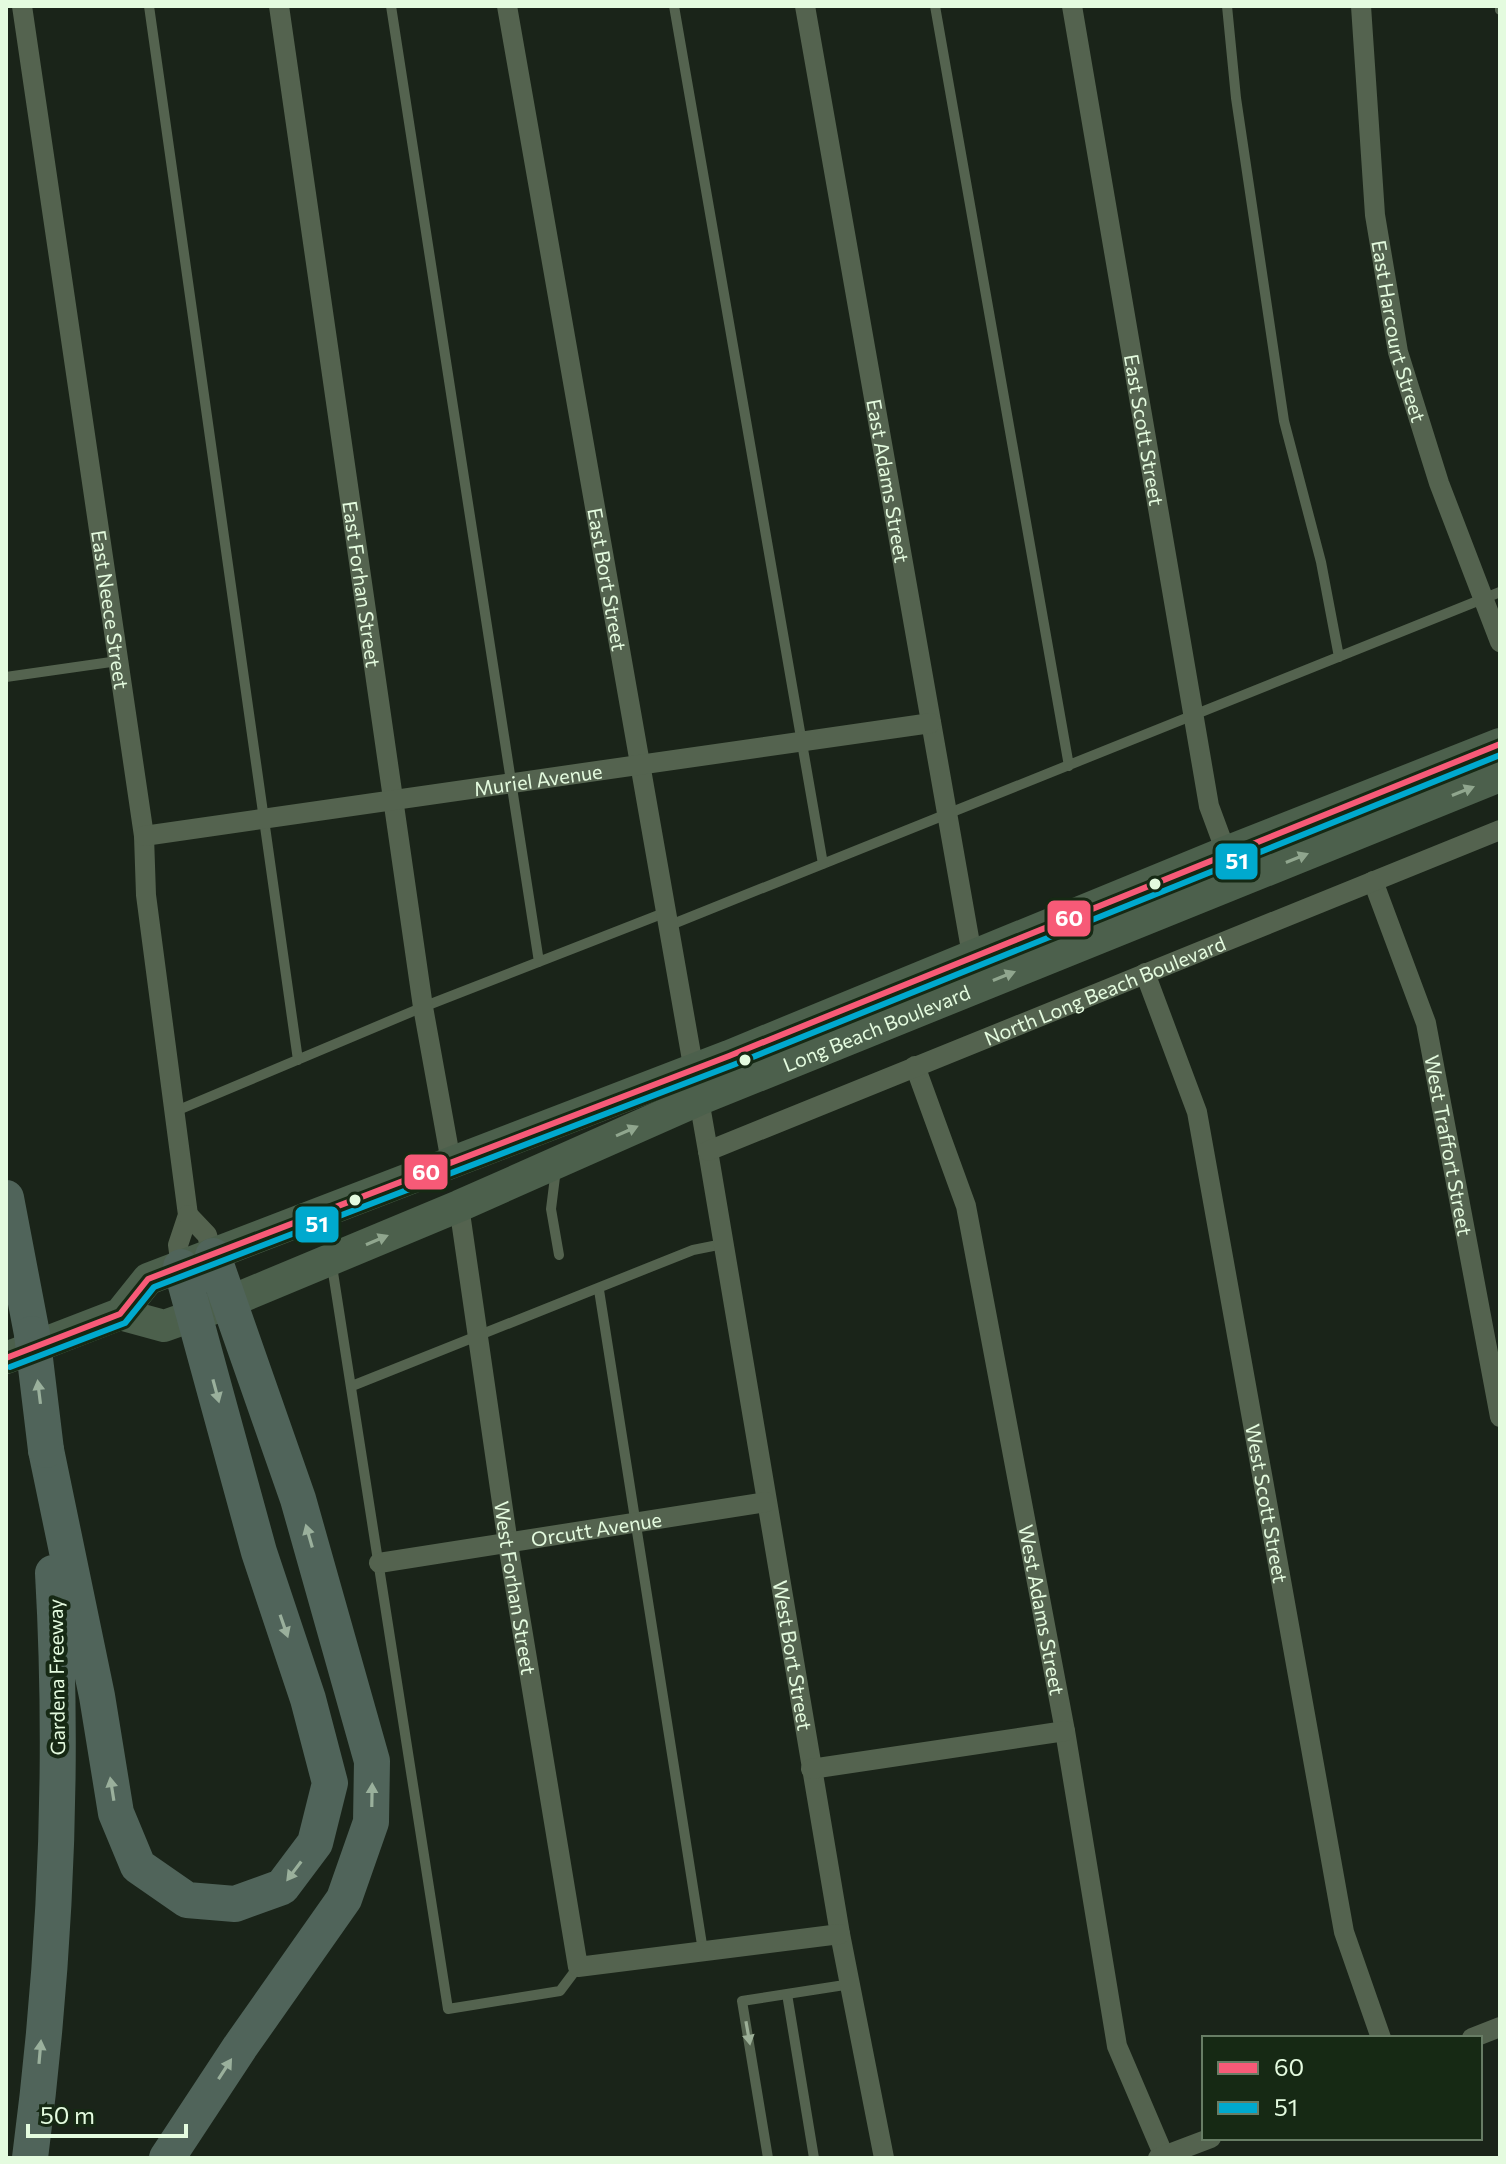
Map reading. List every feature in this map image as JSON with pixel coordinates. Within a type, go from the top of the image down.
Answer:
[{"type":"highway","name":"Gardena Freeway","points":[[6,1198],[32,1334],[46,1450],[57,1647],[57,1841],[30,2158]]},
{"type":"highway","points":[[46,1450],[97,1696],[116,1813],[138,1866],[187,1900],[235,1904],[282,1887],[315,1843],[330,1783],[308,1699],[259,1552],[212,1309],[197,1261]]},
{"type":"highway","points":[[6,1307],[32,1334]]},
{"type":"highway","points":[[167,2158],[344,1899],[371,1822],[372,1761],[369,1747],[298,1499],[212,1309]]},
{"type":"main road","name":"Long Beach Boulevard","points":[[1500,744],[972,955],[695,1085],[556,1163],[331,1260],[164,1326],[120,1314],[148,1279],[451,1162],[695,1085],[1500,776]]},
{"type":"main road","points":[[6,1358],[120,1314]]},
{"type":"street","name":"East Neece Street","points":[[22,6],[144,836],[146,895],[188,1215],[178,1245],[197,1261],[207,1235],[188,1215]]},
{"type":"street","name":"East Forhan Street","points":[[279,6],[423,1007],[451,1162]]},
{"type":"street","name":"East Bort Street","points":[[507,6],[665,920],[708,1151]]},
{"type":"street","name":"East Adams Street","points":[[805,6],[972,955]]},
{"type":"street","name":"East Scott Street","points":[[1072,6],[1209,806],[1226,852]]},
{"type":"street","name":"East Harcourt Street","points":[[1361,6],[1375,215],[1398,352],[1439,483],[1491,595],[1500,642]]},
{"type":"street","name":"Muriel Avenue","points":[[144,836],[931,723]]},
{"type":"street","name":"North Long Beach Boulevard","points":[[708,1151],[1500,830]]},
{"type":"street","name":"West Traffort Street","points":[[1373,881],[1426,1023],[1500,1417]]},
{"type":"street","name":"West Scott Street","points":[[1145,973],[1197,1112],[1344,1932],[1380,2036]]},
{"type":"street","name":"West Adams Street","points":[[915,1066],[966,1206],[1065,1731],[1117,2046],[1161,2157]]},
{"type":"street","name":"West Bort Street","points":[[708,1151],[811,1769],[884,2158]]},
{"type":"street","name":"West Forhan Street","points":[[459,1206],[508,1544],[578,1967]]},
{"type":"street","name":"Orcutt Avenue","points":[[379,1563],[766,1502]]},
{"type":"street","points":[[811,1769],[1065,1731]]},
{"type":"street","points":[[578,1967],[840,1934]]},
{"type":"street","points":[[1477,2036],[1500,2027]]},
{"type":"street","points":[[1161,2157],[1206,2140]]},
{"type":"lane","points":[[149,6],[298,1060]]},
{"type":"lane","points":[[391,6],[539,962]]},
{"type":"lane","points":[[674,6],[823,864]]},
{"type":"lane","points":[[935,6],[1069,766]]},
{"type":"lane","points":[[1227,6],[1238,114],[1284,421],[1321,562],[1339,657]]},
{"type":"lane","points":[[176,1111],[423,1007],[539,962],[823,864],[1491,595]]},
{"type":"lane","points":[[6,677],[118,661]]},
{"type":"lane","points":[[556,1163],[551,1209],[559,1255]]},
{"type":"lane","points":[[352,1386],[693,1250],[723,1244]]},
{"type":"lane","points":[[331,1260],[448,2009],[560,1991],[578,1967]]},
{"type":"lane","points":[[599,1290],[703,1951]]},
{"type":"lane","points":[[768,2158],[742,2001],[851,1984]]},
{"type":"lane","points":[[787,1994],[814,2158]]},
{"type":"transit line","name":"60","points":[[6,1358],[120,1314],[148,1279],[729,1056],[1500,744]]},
{"type":"transit line","name":"51","points":[[10,1367],[125,1323],[154,1287],[733,1065],[1500,755]]}]
